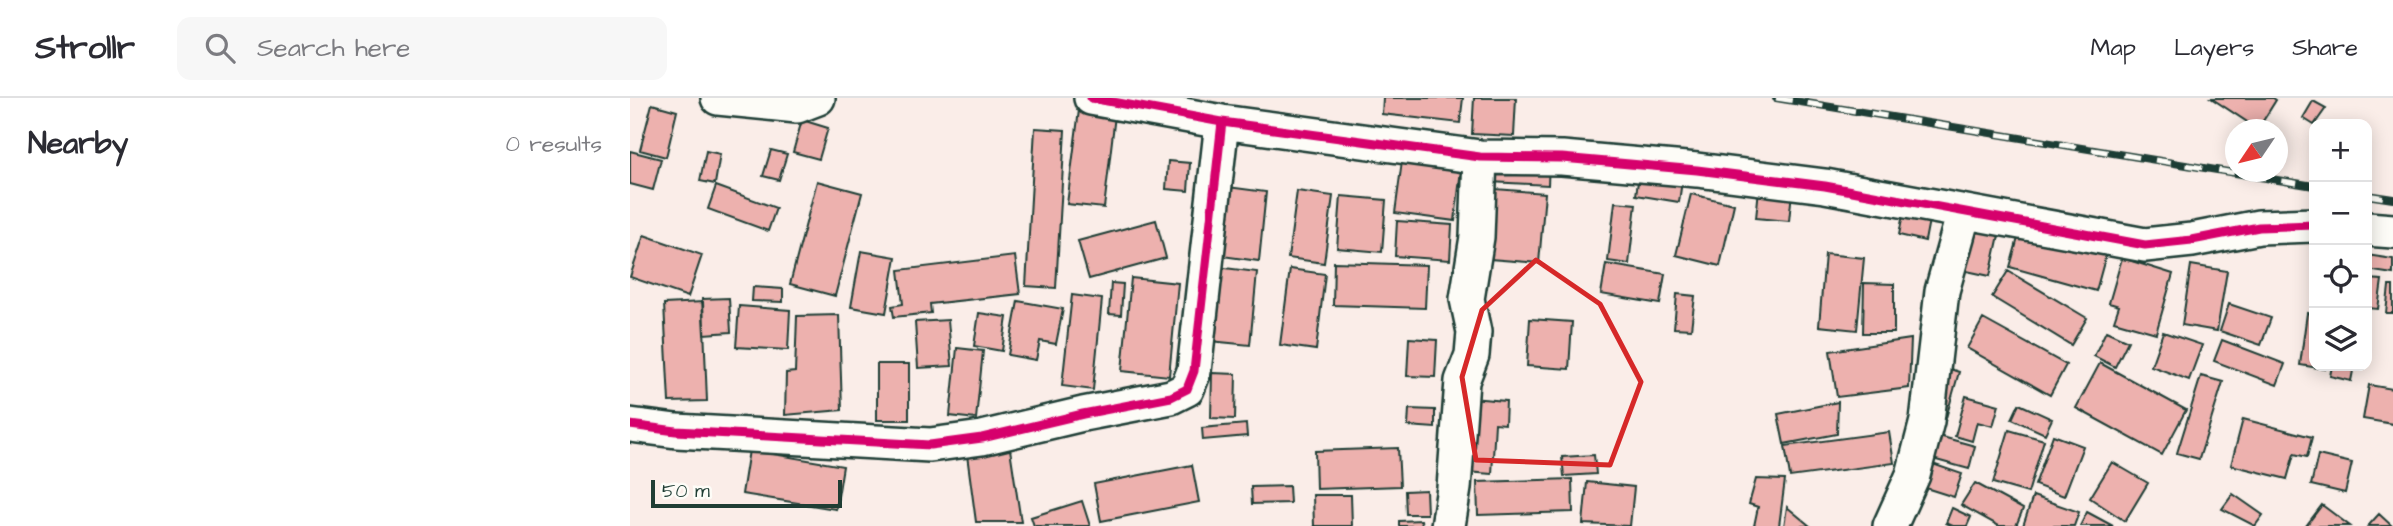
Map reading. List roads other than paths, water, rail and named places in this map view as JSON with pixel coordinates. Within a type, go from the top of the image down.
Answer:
[{"type":"street","points":[[718,98],[797,106],[818,98]]},
{"type":"street","points":[[1091,98],[1222,122],[1480,157],[1562,158],[1697,170],[1825,186],[2145,245],[2192,240],[2259,227],[2309,225]]},
{"type":"street","points":[[630,425],[676,431],[930,446],[982,438],[1171,397],[1187,389],[1194,371],[1222,122]]},
{"type":"street","points":[[1448,526],[1454,488],[1462,381],[1472,355],[1474,332],[1466,299],[1477,237],[1480,157]]},
{"type":"street","points":[[1890,526],[1913,475],[1927,421],[1942,291],[1964,212]]},
{"type":"street","points":[[2372,229],[2393,231]]},
{"type":"railway","points":[[1776,98],[2309,185]]},
{"type":"railway","points":[[2372,196],[2393,199]]}]
